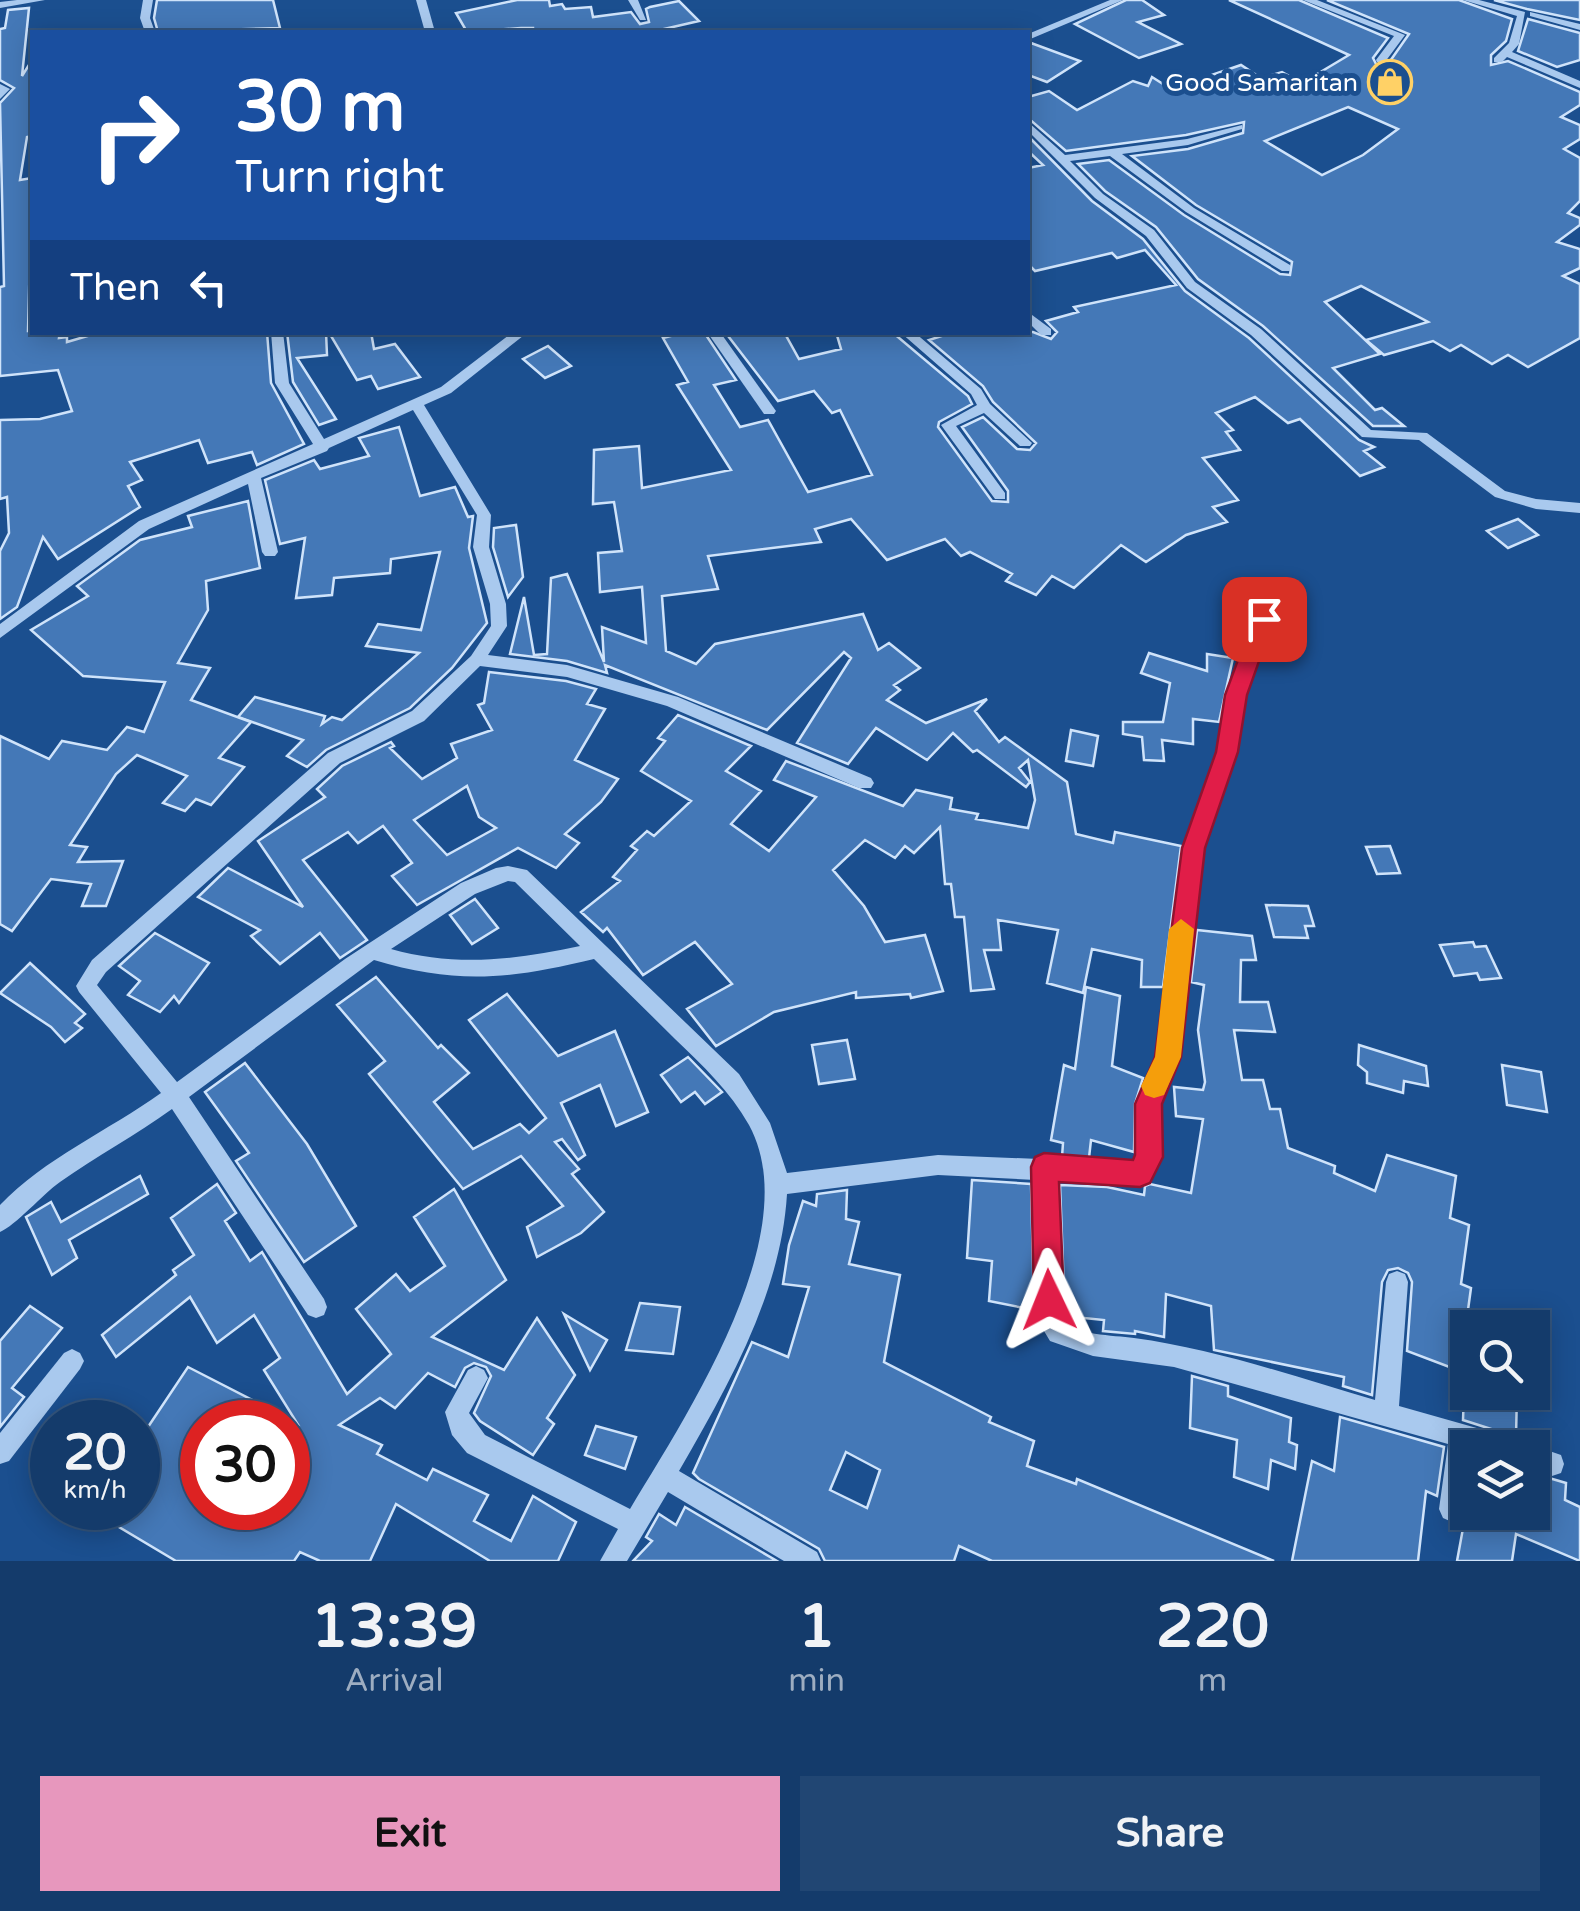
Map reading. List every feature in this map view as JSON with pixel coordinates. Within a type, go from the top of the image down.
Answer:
[{"type":"street","points":[[0,4],[40,0]]},
{"type":"street","points":[[148,0],[144,18],[149,30]]},
{"type":"street","points":[[421,0],[429,30]]},
{"type":"street","points":[[633,0],[643,18]]},
{"type":"street","points":[[1030,36],[1118,0]]},
{"type":"street","points":[[1308,0],[1400,35],[1379,55],[1380,60]]},
{"type":"street","points":[[1468,0],[1580,27]]},
{"type":"street","points":[[1551,4],[1528,14],[1502,57],[1580,85]]},
{"type":"street","points":[[0,87],[5,89],[0,96]]},
{"type":"street","points":[[1030,127],[1099,196],[1150,234],[1191,285],[1256,332],[1367,434],[1422,436],[1500,494],[1536,504],[1580,508]]},
{"type":"street","points":[[1062,159],[1193,141],[1238,127]]},
{"type":"street","points":[[1111,151],[1190,210],[1286,268]]},
{"type":"street","points":[[1030,318],[1046,332]]},
{"type":"street","points":[[277,335],[282,384],[322,448]]},
{"type":"street","points":[[0,632],[144,525],[417,405],[446,390],[518,335]]},
{"type":"street","points":[[715,335],[769,411]]},
{"type":"street","points":[[910,335],[976,392],[985,407],[1025,444]]},
{"type":"street","points":[[316,1307],[175,1095],[89,995],[88,978],[322,768],[418,716],[477,660],[499,626],[498,604],[481,546],[484,514],[417,405]]},
{"type":"street","points":[[985,407],[948,424],[1000,496]]},
{"type":"street","points":[[253,476],[270,552]]},
{"type":"street","points":[[777,1184],[938,1165],[1140,1174],[1145,1168],[1149,1104],[1168,1057],[1194,848],[1227,752],[1236,695],[1264,619]]},
{"type":"street","points":[[477,660],[568,671],[672,701],[865,782]]},
{"type":"street","points":[[0,1221],[43,1178],[175,1095],[374,952],[487,880],[512,872],[530,884],[594,951],[732,1081],[760,1121],[777,1184],[776,1225],[756,1298],[613,1561]]},
{"type":"street","points":[[374,952],[408,963],[484,973],[594,951]]},
{"type":"street","points":[[1044,1167],[1050,1320],[1058,1332],[1093,1344],[1174,1355],[1450,1431]]},
{"type":"street","points":[[1386,1414],[1396,1282]]},
{"type":"street","points":[[0,1452],[72,1361]]},
{"type":"street","points":[[476,1378],[457,1412],[461,1426],[476,1444],[634,1524]]},
{"type":"street","points":[[662,1475],[808,1561]]},
{"type":"building","points":[[157,0],[273,0],[280,28],[157,30],[154,18]]},
{"type":"building","points":[[517,0],[549,0],[550,6],[562,4],[565,9],[591,7],[593,17],[631,12],[640,24],[649,22],[646,9],[679,1],[699,21],[660,30],[466,30],[456,13]]},
{"type":"building","points":[[1126,0],[1142,0],[1164,15],[1138,22],[1181,44],[1139,58],[1075,24]]},
{"type":"building","points":[[1229,0],[1299,0],[1388,38],[1373,58],[1377,66],[1388,64],[1409,34],[1327,0],[1459,0],[1512,19],[1506,41],[1491,55],[1491,65],[1508,61],[1580,92],[1580,105],[1561,117],[1580,125],[1580,139],[1564,149],[1580,158],[1580,201],[1568,213],[1580,218],[1580,225],[1557,242],[1580,249],[1580,268],[1563,276],[1580,284],[1580,338],[1528,367],[1508,355],[1492,364],[1461,345],[1450,351],[1433,341],[1384,355],[1366,340],[1428,322],[1361,286],[1325,302],[1380,354],[1333,368],[1375,410],[1382,408],[1404,426],[1373,426],[1263,326],[1198,279],[1156,227],[1105,191],[1078,164],[1109,160],[1184,215],[1280,274],[1290,275],[1292,262],[1196,205],[1132,156],[1188,149],[1243,133],[1244,122],[1186,135],[1066,151],[1030,120],[1030,96],[1049,91],[1077,110],[1133,81],[1148,86],[1152,77],[1171,89],[1241,65],[1261,78],[1282,72],[1302,83],[1349,55]],"holes":[[[1348,107],[1398,129],[1363,155],[1322,175],[1265,141]]]},
{"type":"building","points":[[1494,0],[1580,0],[1580,20],[1527,9]]},
{"type":"building","points":[[29,8],[22,76],[30,63],[30,136],[20,180],[30,178],[30,335],[60,335],[59,338],[67,337],[67,342],[91,335],[267,335],[271,383],[304,444],[257,465],[252,452],[208,463],[199,440],[130,462],[142,480],[128,486],[140,507],[58,559],[43,537],[17,607],[0,619],[0,551],[9,533],[7,497],[0,499],[0,420],[40,419],[72,411],[58,370],[0,376],[0,287],[4,286],[0,103],[14,88],[0,80],[0,29],[5,28],[8,10]]},
{"type":"building","points":[[1528,19],[1580,33],[1580,60],[1557,67],[1518,51]]},
{"type":"building","points":[[1031,43],[1080,61],[1047,82],[1030,76]]},
{"type":"building","points":[[1030,138],[1092,201],[1143,239],[1185,291],[1249,338],[1359,440],[1374,447],[1364,451],[1384,467],[1360,476],[1300,419],[1288,423],[1255,397],[1216,413],[1233,430],[1226,432],[1240,450],[1203,458],[1238,500],[1213,507],[1227,522],[1186,535],[1146,562],[1121,545],[1074,588],[1052,576],[1036,595],[1006,581],[1012,574],[970,552],[961,556],[945,539],[887,560],[851,519],[815,529],[821,542],[708,556],[718,589],[662,596],[666,651],[696,664],[715,644],[863,614],[878,650],[889,643],[920,668],[894,685],[900,690],[887,700],[926,723],[987,699],[975,711],[999,742],[1005,737],[1067,782],[1076,834],[1113,843],[1115,832],[1181,846],[1163,987],[1141,987],[1142,960],[1092,949],[1083,993],[1047,983],[1058,930],[998,920],[1001,950],[984,950],[994,989],[971,991],[964,917],[955,917],[951,884],[945,884],[940,827],[914,853],[905,846],[895,858],[865,840],[833,870],[864,906],[885,942],[925,935],[943,991],[911,998],[910,994],[856,998],[856,992],[774,1012],[716,1046],[687,1009],[732,984],[695,942],[643,975],[607,928],[603,932],[581,912],[620,881],[613,877],[637,850],[631,846],[647,831],[654,836],[691,801],[641,771],[665,741],[658,738],[678,715],[751,746],[726,771],[761,791],[731,824],[769,851],[816,797],[774,780],[786,761],[903,806],[916,790],[952,798],[950,809],[978,814],[976,819],[1028,828],[1035,800],[1028,760],[1019,768],[1030,782],[1026,787],[977,750],[973,752],[953,733],[927,760],[876,728],[848,764],[797,743],[851,658],[844,652],[767,730],[605,665],[607,673],[567,661],[510,654],[524,597],[534,655],[547,654],[551,578],[567,574],[604,662],[602,627],[646,643],[642,587],[600,592],[598,553],[622,551],[614,502],[593,504],[594,450],[639,446],[642,488],[731,470],[677,385],[688,382],[663,338],[674,335],[706,335],[736,380],[714,385],[740,427],[768,420],[808,492],[872,475],[840,410],[832,413],[814,391],[778,401],[727,335],[786,335],[799,359],[841,349],[837,335],[896,335],[968,396],[972,404],[939,422],[938,427],[992,501],[1008,502],[1008,491],[962,427],[983,417],[1017,449],[1030,450],[1036,443],[993,402],[983,386],[929,340],[945,335],[1030,332],[1051,339],[1057,332],[1046,321],[1078,312],[1074,307],[1176,285],[1145,250],[1117,258],[1112,253],[1035,271],[1030,266],[1030,168],[1043,165],[1030,153]]},
{"type":"building","points":[[287,335],[326,335],[327,355],[297,358],[336,419],[319,425],[293,382]]},
{"type":"building","points":[[372,335],[374,349],[395,344],[420,377],[378,389],[371,376],[357,380],[331,336]]},
{"type":"building","points":[[548,346],[571,366],[545,378],[523,359]]},
{"type":"building","points":[[399,427],[420,496],[455,487],[468,517],[473,516],[469,548],[487,623],[452,668],[410,708],[326,750],[307,767],[287,756],[303,740],[238,717],[255,697],[325,716],[322,724],[332,717],[342,720],[419,653],[366,646],[378,624],[421,630],[440,552],[391,559],[390,573],[334,578],[332,595],[296,598],[305,538],[280,544],[265,480],[314,460],[320,469],[369,456],[359,438]]},
{"type":"building","points":[[248,501],[260,568],[206,581],[208,610],[178,663],[210,668],[191,700],[251,722],[219,758],[244,767],[211,805],[196,799],[185,811],[163,803],[187,776],[137,755],[116,774],[70,845],[87,847],[78,862],[123,861],[106,906],[82,906],[91,884],[51,879],[12,931],[0,924],[0,736],[49,759],[62,741],[107,750],[127,727],[144,732],[165,682],[83,676],[31,630],[88,596],[77,586],[140,540],[192,527],[188,516]]},
{"type":"building","points":[[1518,519],[1538,535],[1508,548],[1487,531]]},
{"type":"building","points":[[516,525],[523,577],[508,597],[493,547],[494,528]]},
{"type":"building","points":[[1149,653],[1207,671],[1207,654],[1233,658],[1219,722],[1193,719],[1193,744],[1162,740],[1164,761],[1144,760],[1142,737],[1123,734],[1123,722],[1163,722],[1170,683],[1141,673]]},
{"type":"building","points":[[489,672],[566,681],[596,689],[587,704],[605,709],[575,760],[618,779],[601,802],[565,834],[579,843],[556,868],[518,848],[417,905],[392,876],[412,863],[383,826],[358,843],[348,832],[303,860],[367,940],[340,958],[320,933],[280,964],[251,936],[260,930],[198,897],[228,868],[303,907],[258,841],[325,797],[317,789],[342,766],[391,742],[394,746],[390,748],[422,779],[457,758],[451,744],[492,730],[478,705],[484,703]],"holes":[[[467,786],[479,817],[496,828],[447,855],[414,820]]]},
{"type":"building","points":[[1071,730],[1098,736],[1093,766],[1066,761]]},
{"type":"building","points":[[1390,846],[1400,873],[1377,874],[1366,847]]},
{"type":"building","points":[[475,899],[498,928],[472,944],[450,915]]},
{"type":"building","points":[[1266,905],[1308,906],[1314,926],[1305,926],[1308,938],[1274,937]]},
{"type":"building","points":[[1197,930],[1252,936],[1256,960],[1241,960],[1240,1002],[1268,1002],[1275,1032],[1234,1030],[1242,1080],[1263,1080],[1270,1109],[1280,1109],[1288,1148],[1335,1166],[1334,1173],[1375,1191],[1387,1155],[1456,1176],[1450,1218],[1469,1225],[1461,1284],[1471,1288],[1468,1310],[1450,1310],[1450,1367],[1407,1351],[1412,1282],[1408,1273],[1398,1268],[1388,1270],[1382,1282],[1372,1395],[1343,1386],[1344,1377],[1214,1350],[1211,1306],[1166,1294],[1164,1337],[1135,1331],[1103,1331],[1104,1320],[1065,1316],[1060,1185],[1107,1187],[1144,1195],[1145,1186],[1150,1184],[1191,1193],[1203,1119],[1176,1116],[1174,1087],[1203,1090],[1205,1082],[1198,1030],[1204,985],[1191,982]]},
{"type":"building","points":[[155,933],[209,963],[179,1003],[174,996],[160,1012],[128,995],[140,981],[119,966]]},
{"type":"building","points":[[1473,942],[1475,947],[1486,946],[1501,978],[1480,980],[1477,973],[1454,976],[1440,945]]},
{"type":"building","points":[[30,963],[85,1014],[75,1023],[82,1028],[65,1042],[51,1027],[0,993]]},
{"type":"building","points":[[376,977],[438,1048],[441,1045],[469,1073],[434,1102],[473,1149],[520,1124],[529,1133],[546,1118],[469,1020],[507,994],[558,1056],[615,1031],[648,1112],[616,1126],[600,1085],[561,1103],[585,1155],[578,1160],[562,1139],[555,1142],[579,1169],[572,1174],[604,1212],[581,1233],[537,1257],[527,1227],[563,1206],[521,1156],[463,1189],[369,1074],[385,1061],[337,1005]]},
{"type":"building","points":[[1086,987],[1120,996],[1112,1066],[1143,1078],[1135,1104],[1134,1152],[1091,1140],[1089,1158],[1062,1157],[1063,1143],[1051,1140],[1064,1065],[1075,1069]]},
{"type":"building","points":[[847,1040],[855,1079],[819,1084],[812,1045]]},
{"type":"building","points":[[1359,1045],[1426,1066],[1428,1086],[1404,1081],[1403,1093],[1367,1083],[1367,1072],[1358,1065]]},
{"type":"building","points":[[688,1057],[722,1092],[705,1104],[695,1092],[681,1102],[661,1075]]},
{"type":"building","points":[[245,1063],[307,1144],[356,1226],[304,1262],[236,1161],[249,1153],[205,1092]]},
{"type":"building","points":[[1502,1065],[1541,1072],[1547,1112],[1507,1105]]},
{"type":"building","points":[[140,1176],[148,1194],[69,1240],[77,1258],[52,1275],[26,1217],[51,1202],[61,1222]]},
{"type":"building","points":[[972,1180],[1031,1184],[1034,1310],[989,1301],[992,1261],[967,1258]]},
{"type":"building","points":[[217,1184],[236,1213],[225,1221],[250,1261],[262,1252],[347,1394],[391,1354],[356,1309],[396,1274],[410,1291],[445,1266],[414,1217],[454,1189],[506,1280],[432,1337],[504,1370],[537,1318],[575,1375],[547,1418],[554,1424],[533,1455],[480,1421],[474,1413],[491,1376],[486,1367],[474,1363],[465,1368],[455,1387],[428,1373],[395,1408],[380,1398],[339,1425],[382,1445],[377,1454],[427,1480],[433,1469],[488,1495],[474,1521],[511,1541],[533,1496],[576,1522],[558,1561],[490,1561],[396,1504],[370,1561],[320,1561],[300,1552],[294,1561],[176,1561],[124,1530],[160,1530],[160,1409],[188,1367],[252,1400],[180,1400],[180,1530],[310,1530],[310,1400],[283,1400],[264,1370],[280,1358],[254,1315],[217,1343],[190,1297],[116,1357],[102,1335],[176,1275],[173,1270],[194,1255],[171,1218]]},
{"type":"building","points":[[847,1190],[846,1219],[859,1222],[849,1264],[900,1275],[884,1362],[991,1417],[989,1422],[1034,1441],[1027,1466],[1076,1484],[1077,1479],[1274,1561],[992,1561],[959,1546],[954,1561],[825,1561],[819,1549],[699,1479],[693,1473],[752,1342],[788,1357],[809,1287],[783,1284],[789,1245],[803,1201],[816,1206],[817,1194]],"holes":[[[846,1452],[880,1470],[867,1508],[830,1490]]]},
{"type":"building","points":[[640,1303],[680,1307],[673,1354],[626,1350]]},
{"type":"building","points":[[30,1306],[62,1328],[12,1388],[24,1397],[0,1427],[0,1341]]},
{"type":"building","points":[[564,1314],[607,1340],[590,1370],[581,1351]]},
{"type":"building","points":[[1192,1376],[1228,1386],[1228,1396],[1291,1418],[1289,1442],[1297,1445],[1295,1469],[1271,1460],[1268,1489],[1234,1477],[1237,1440],[1190,1428]]},
{"type":"building","points":[[1463,1410],[1517,1410],[1516,1430],[1494,1430],[1463,1420]]},
{"type":"building","points":[[1340,1417],[1444,1447],[1437,1496],[1426,1491],[1418,1561],[1292,1561],[1312,1461],[1334,1471]]},
{"type":"building","points":[[596,1426],[636,1437],[625,1469],[585,1455]]},
{"type":"building","points":[[1550,1478],[1566,1483],[1565,1500],[1580,1507],[1580,1561],[1516,1534],[1512,1561],[1457,1561],[1463,1530],[1550,1530]]},
{"type":"building","points":[[685,1507],[777,1561],[633,1561],[652,1541],[646,1537],[659,1514],[676,1525]]},
{"type":"slow traffic","points":[[1154,1086],[1168,1057],[1181,929]]},
{"type":"place","name":"Good Samaritan","points":[[1390,82]]},
{"type":"route","points":[[1049,1300],[1044,1167],[1140,1174],[1149,1157],[1149,1104],[1168,1057],[1182,918],[1194,848],[1227,752],[1236,695],[1264,619]]}]
